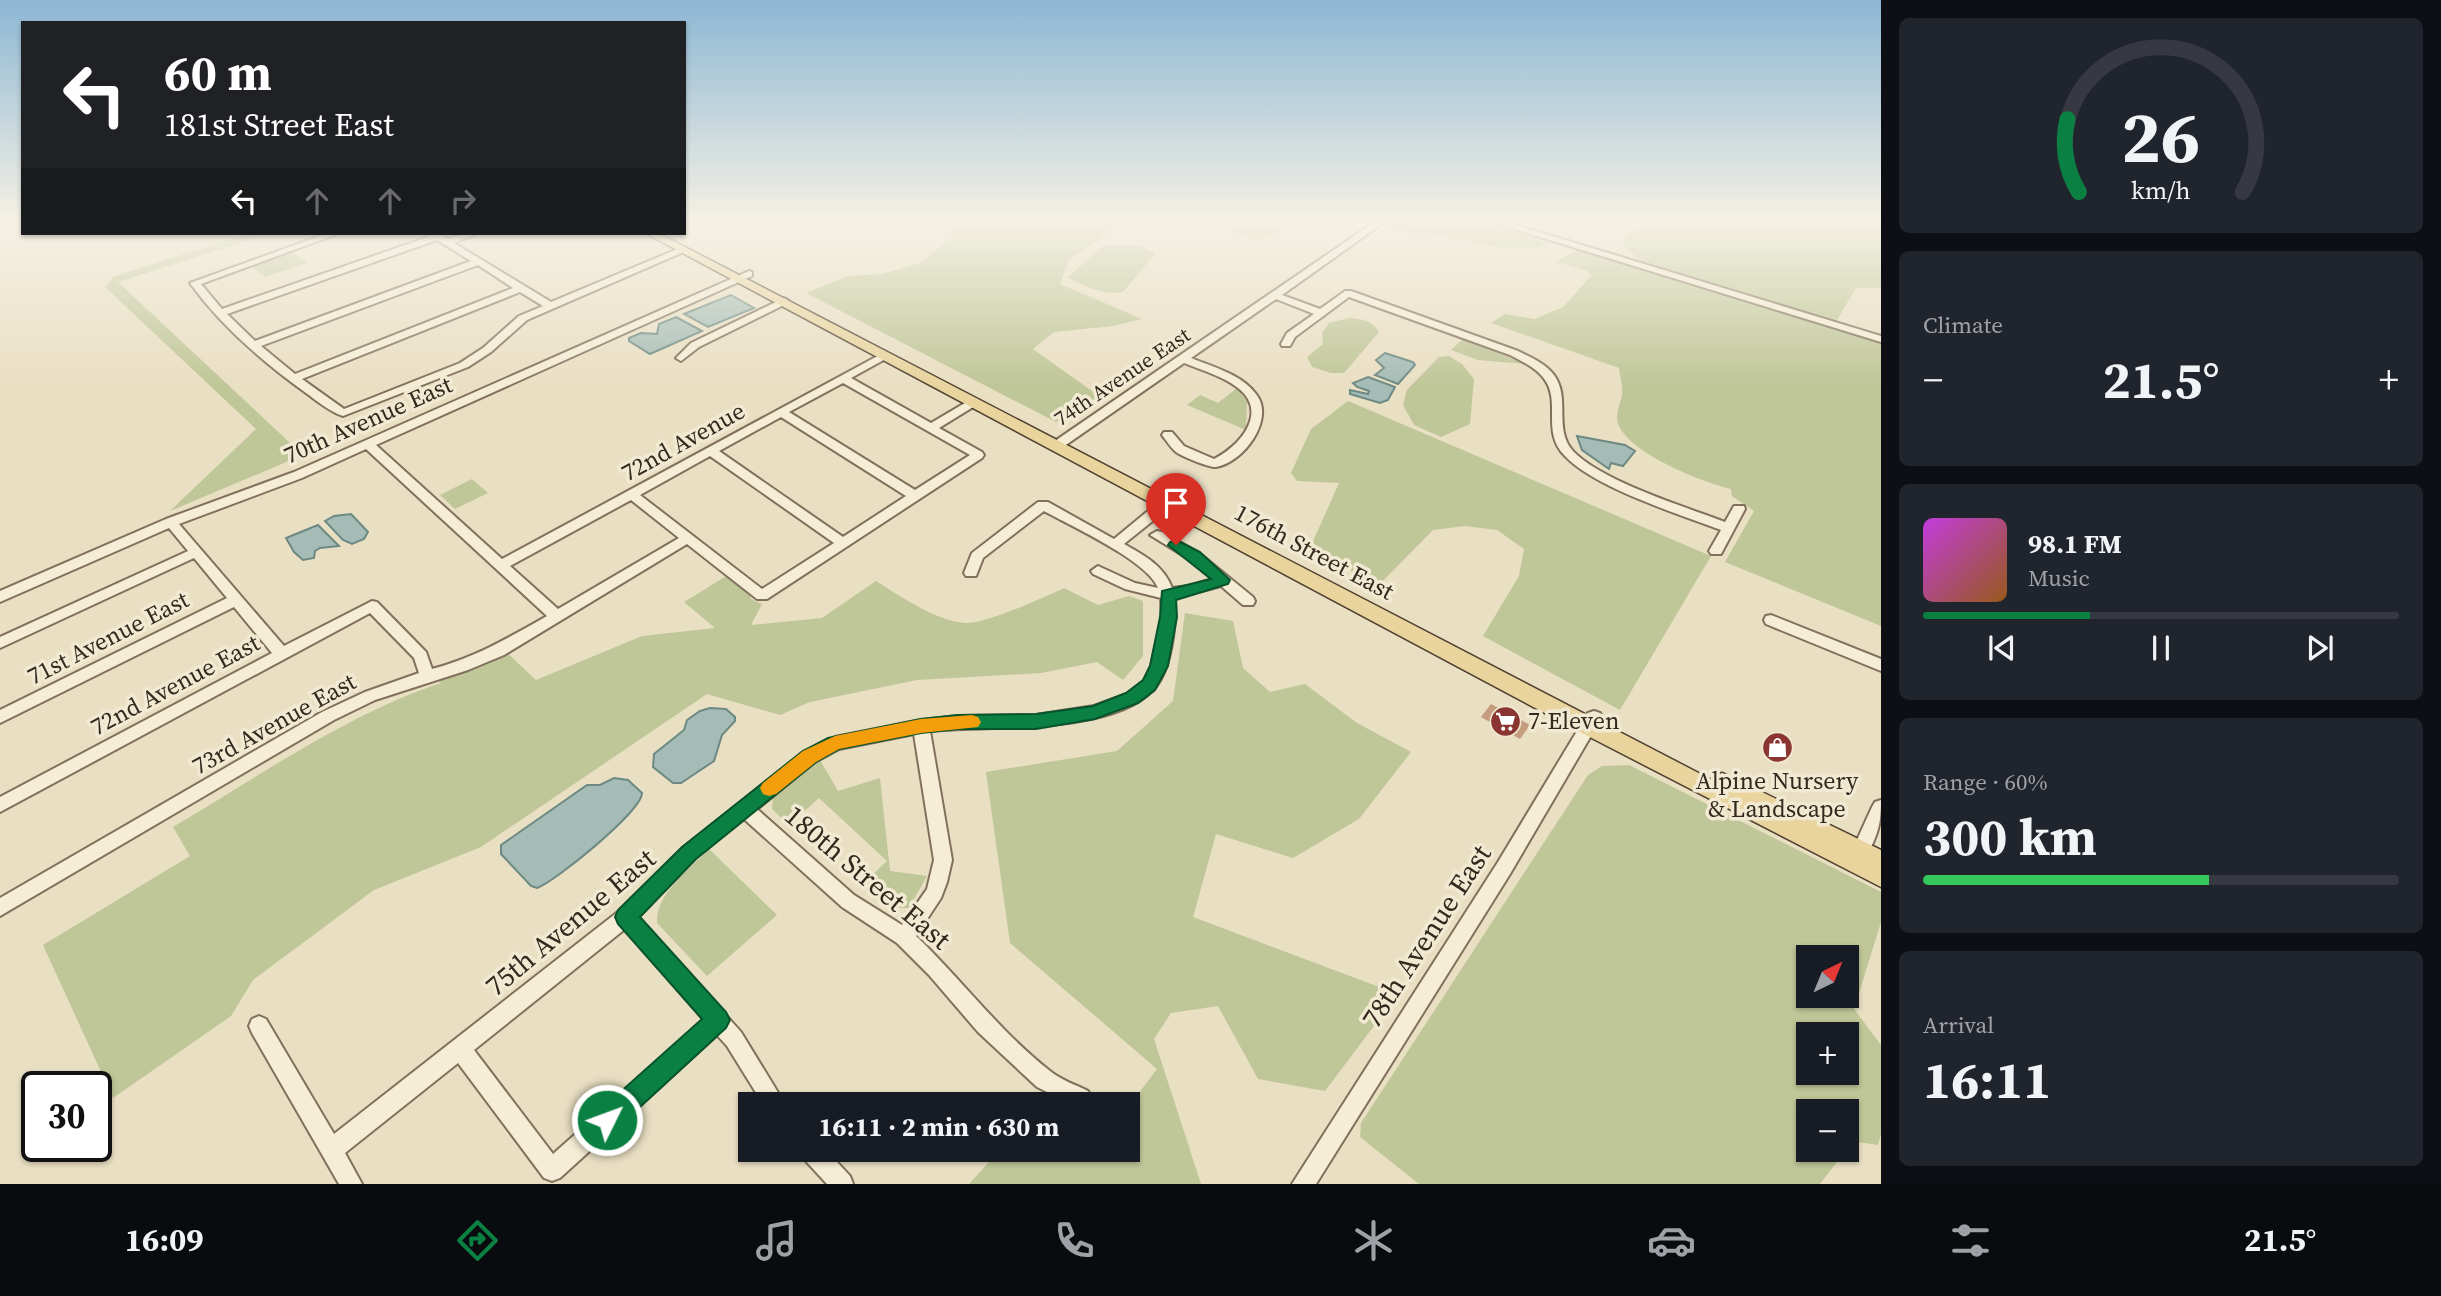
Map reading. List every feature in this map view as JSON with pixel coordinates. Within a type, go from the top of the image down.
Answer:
[{"type":"main road","name":"176th Street East","points":[[744,276],[784,301],[974,402],[1061,443],[1165,504],[1592,722],[1881,862]]},
{"type":"main road","name":"176th Street East","points":[[744,276],[1061,443],[1207,516],[1881,877]]},
{"type":"main road","points":[[1165,504],[1175,504],[1207,516]]},
{"type":"street","points":[[212,276],[195,282],[206,301],[295,378],[344,413],[475,359],[514,323],[621,276]]},
{"type":"street","points":[[221,313],[326,276]]},
{"type":"street","points":[[256,344],[439,276]]},
{"type":"street","points":[[502,276],[550,306]]},
{"type":"street","name":"70th Avenue East","points":[[0,597],[171,522],[298,475],[743,276]]},
{"type":"street","name":"74th Avenue East","points":[[1061,443],[1301,276]]},
{"type":"street","points":[[1674,276],[1881,339]]},
{"type":"street","points":[[295,378],[521,288]]},
{"type":"street","points":[[1286,344],[1292,335],[1348,293],[1514,353],[1537,365],[1555,384],[1559,436],[1573,459],[1594,473],[1728,528]]},
{"type":"street","points":[[1274,295],[1321,313]]},
{"type":"street","points":[[681,358],[695,345],[784,301]]},
{"type":"street","name":"72nd Avenue","points":[[502,565],[885,355]]},
{"type":"street","points":[[1168,435],[1172,444],[1214,464],[1243,444],[1255,430],[1257,417],[1254,399],[1240,384],[1184,359]]},
{"type":"street","points":[[631,494],[762,596],[978,454],[843,378]]},
{"type":"street","points":[[931,428],[974,402]]},
{"type":"street","points":[[781,412],[915,496]]},
{"type":"street","points":[[368,444],[556,616]]},
{"type":"street","points":[[711,451],[843,543]]},
{"type":"street","points":[[1115,545],[1165,504]]},
{"type":"street","points":[[971,573],[977,556],[1043,505],[1152,568],[1162,579],[1168,595]]},
{"type":"street","points":[[1716,551],[1739,509]]},
{"type":"street","points":[[171,522],[282,654]]},
{"type":"street","points":[[1157,535],[1194,556],[1248,601]]},
{"type":"street","name":"73rd Avenue East","points":[[0,908],[328,716],[370,696],[481,659],[688,538]]},
{"type":"street","points":[[0,643],[195,552]]},
{"type":"street","points":[[1098,571],[1125,586],[1168,595],[1189,592],[1223,580]]},
{"type":"street","name":"75th Avenue East","points":[[332,1150],[626,917],[689,853],[809,757],[835,743],[921,726],[958,722],[1036,722],[1095,712],[1132,698],[1149,685],[1159,666],[1169,617],[1168,595]]},
{"type":"street","name":"71st Avenue East","points":[[0,717],[236,600]]},
{"type":"street","name":"72nd Avenue East","points":[[0,805],[372,606],[421,656],[426,676]]},
{"type":"street","points":[[1771,620],[1881,664]]},
{"type":"street","name":"78th Avenue East","points":[[1303,1184],[1504,868],[1592,722]]},
{"type":"street","points":[[904,937],[934,897],[943,860],[921,726]]},
{"type":"street","points":[[1861,851],[1881,807]]},
{"type":"street","name":"180th Street East","points":[[744,808],[848,901],[904,937],[936,968],[985,1025],[1044,1080],[1069,1092]]},
{"type":"street","points":[[626,917],[734,1039],[767,1092]]},
{"type":"street","points":[[460,1048],[552,1170],[718,1020]]},
{"type":"street","points":[[259,1026],[351,1184]]},
{"type":"street","points":[[822,1162],[842,1184]]},
{"type":"green space","points":[[136,276],[118,282],[303,455],[170,511],[256,429],[105,287],[113,277]]},
{"type":"green space","points":[[847,276],[1063,276],[1060,284],[1142,319],[1113,326],[1054,332],[1033,349],[1099,396],[1056,422],[806,293]]},
{"type":"green space","points":[[1136,276],[1123,292],[1116,293],[1087,287],[1067,278]]},
{"type":"green space","points":[[1591,276],[1667,276],[1881,342],[1881,626],[1725,562],[1754,511],[1732,496],[1731,489],[1669,466],[1627,437],[1617,418],[1622,392],[1619,368],[1491,323],[1505,314],[1535,319],[1563,307]]},
{"type":"green space","points":[[1690,276],[1881,276],[1881,288],[1856,288],[1836,322]]},
{"type":"green space","points":[[1349,318],[1366,321],[1379,332],[1344,373],[1331,373],[1312,367],[1307,357],[1323,344],[1322,333],[1329,323]]},
{"type":"green space","points":[[1463,339],[1525,364],[1478,360],[1451,350]]},
{"type":"green space","points":[[1449,356],[1462,364],[1474,379],[1470,424],[1441,437],[1414,425],[1403,405],[1407,390],[1439,357]]},
{"type":"green space","points":[[1237,388],[1247,401],[1246,430],[1187,405],[1200,395],[1218,403]]},
{"type":"green space","points":[[1348,401],[1711,556],[1620,710],[1483,636],[1519,576],[1524,549],[1497,530],[1465,526],[1433,530],[1378,586],[1310,548],[1339,483],[1297,481],[1291,473],[1311,429]]},
{"type":"green space","points":[[472,479],[488,493],[455,509],[440,495]]},
{"type":"green space","points":[[728,575],[748,591],[751,599],[762,604],[751,625],[822,618],[876,581],[932,614],[968,623],[1001,614],[1064,588],[1098,605],[1129,596],[1143,601],[1143,656],[1123,680],[1097,662],[1041,673],[917,680],[810,702],[780,715],[707,694],[481,847],[374,890],[253,980],[231,1016],[113,1098],[112,1071],[101,1071],[43,945],[190,856],[173,827],[339,728],[441,683],[438,680],[476,668],[506,652],[536,680],[642,636],[715,628],[684,602]]},
{"type":"green space","points":[[1185,613],[1233,621],[1243,668],[1270,692],[1305,684],[1357,723],[1411,752],[1359,819],[1293,858],[1216,834],[1193,917],[1398,994],[1325,1091],[1258,1079],[1218,1006],[1171,1013],[1154,1039],[1201,1184],[969,1184],[989,1162],[1140,1162],[1140,1092],[1157,1069],[1010,943],[986,772],[1117,751],[1173,701]]},
{"type":"green space","points":[[820,760],[838,791],[880,778],[890,871],[927,876],[909,908],[890,908],[861,886],[887,861],[819,798],[789,825],[772,809],[773,795]]},
{"type":"green space","points":[[1629,765],[1881,892],[1881,922],[1859,993],[1859,945],[1796,945],[1796,1008],[1854,1008],[1881,1045],[1881,1134],[1878,1145],[1859,1142],[1859,1099],[1796,1099],[1796,1162],[1837,1162],[1820,1184],[1419,1184],[1360,1137],[1361,1123],[1588,775],[1602,766]]},
{"type":"green space","points":[[709,849],[777,915],[707,976],[657,923],[658,912],[668,892]]},
{"type":"water","points":[[731,295],[754,308],[708,327],[684,314]]},
{"type":"water","points":[[676,317],[702,331],[650,354],[629,341],[629,338],[641,333],[657,334],[659,324]]},
{"type":"water","points":[[1385,353],[1415,365],[1398,384],[1375,375],[1384,368],[1376,360]]},
{"type":"water","points":[[1368,377],[1395,387],[1388,400],[1380,403],[1350,394],[1350,390],[1368,394],[1369,391],[1353,383]]},
{"type":"water","points":[[1577,436],[1625,445],[1635,451],[1623,466],[1611,463],[1609,469],[1582,450]]},
{"type":"water","points":[[351,514],[368,532],[364,539],[352,544],[343,540],[325,521],[334,516]]},
{"type":"water","points":[[318,525],[339,546],[320,548],[315,551],[314,558],[303,560],[294,552],[286,538]]},
{"type":"water","points":[[710,708],[726,709],[735,717],[735,721],[722,735],[714,761],[681,783],[673,783],[653,767],[654,754],[684,730],[687,720]]},
{"type":"water","points":[[614,778],[628,780],[642,793],[638,802],[614,829],[579,860],[547,883],[537,888],[531,886],[501,854],[501,845],[587,785],[600,785]]},
{"type":"building","name":"7-Eleven","points":[[1491,704],[1530,725],[1520,739],[1481,717]]},
{"type":"slow traffic","points":[[769,788],[809,757],[835,743],[921,726],[972,722]]},
{"type":"place","name":"7-Eleven","points":[[1505,721]]},
{"type":"place","name":"Alpine Nursery & Landscape","points":[[1777,747]]},
{"type":"route","points":[[607,1120],[718,1020],[626,917],[689,853],[809,757],[835,743],[872,734],[958,722],[1036,722],[1095,712],[1132,698],[1149,685],[1159,666],[1169,617],[1168,595],[1208,587],[1223,580],[1176,545]]}]
